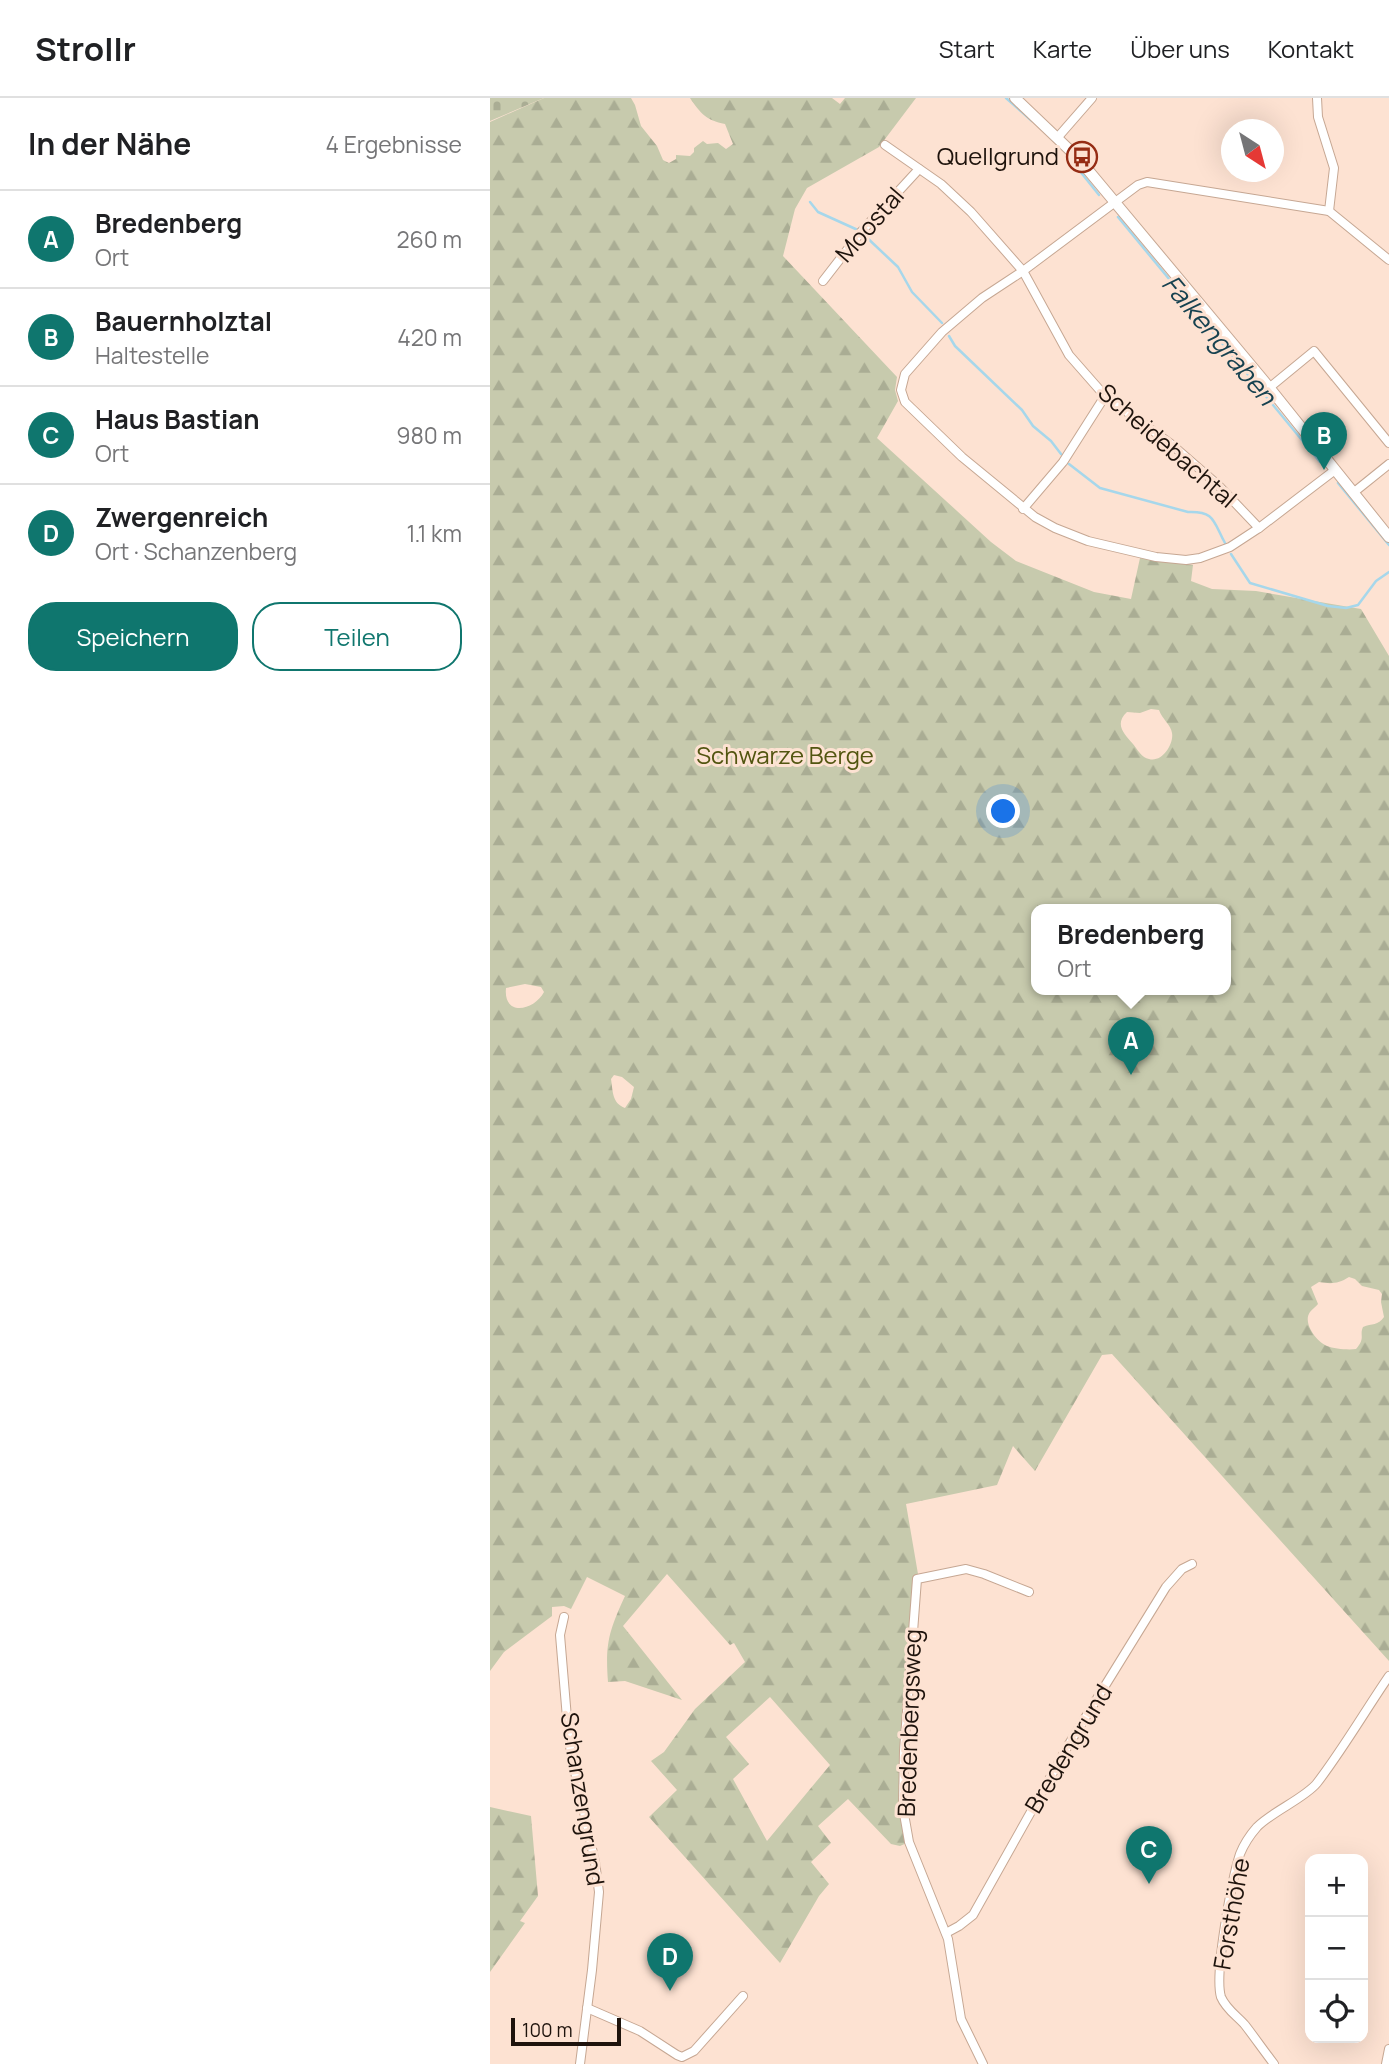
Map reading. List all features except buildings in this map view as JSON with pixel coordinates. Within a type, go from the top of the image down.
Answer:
[{"type":"street","points":[[1015,98],[1078,158],[1389,537]]},
{"type":"street","points":[[1058,137],[1092,98]]},
{"type":"street","points":[[1317,98],[1318,117],[1334,168],[1329,211]]},
{"type":"street","name":"Scheidebachtal","points":[[885,145],[941,184],[971,212],[1023,271],[1069,355],[1105,397],[1180,452],[1218,485],[1259,528]]},
{"type":"street","name":"Moostal","points":[[823,281],[861,232],[919,169]]},
{"type":"street","points":[[1335,470],[1259,528],[1213,554],[1177,560],[1132,553],[1088,541],[1055,528],[1023,509],[915,413],[905,402],[901,390],[905,374],[942,332],[982,298],[1023,271],[1138,185],[1147,182],[1329,211],[1389,260]]},
{"type":"street","points":[[1269,388],[1314,351],[1389,443]]},
{"type":"street","points":[[1023,509],[1063,463],[1105,397]]},
{"type":"street","points":[[1353,493],[1389,464]]},
{"type":"street","name":"Bredengrund","points":[[946,1933],[972,1915],[1069,1744],[1166,1587],[1182,1569],[1192,1564]]},
{"type":"street","name":"Bredenbergsweg","points":[[983,2064],[961,2019],[946,1933],[909,1842],[903,1808],[905,1738],[917,1579],[966,1569],[1029,1592]]},
{"type":"street","name":"Schanzengrund","points":[[564,1617],[560,1635],[568,1730],[595,1862],[598,1892],[592,1970],[580,2064]]},
{"type":"street","name":"Forsthöhe","points":[[1274,2064],[1244,2024],[1228,2009],[1220,1988],[1219,1972],[1225,1929],[1240,1856],[1246,1841],[1258,1827],[1315,1785],[1389,1676]]},
{"type":"street","points":[[587,2008],[640,2031],[682,2057],[694,2051],[743,1996]]},
{"type":"street","points":[[1386,2064],[1389,2049]]},
{"type":"green space","points":[[490,98],[544,98],[490,121]]},
{"type":"green space","name":"Schwarze Berge","points":[[544,98],[631,98],[641,126],[657,146],[663,160],[669,163],[676,159],[676,155],[690,156],[694,148],[703,141],[707,144],[718,143],[726,149],[733,144],[725,124],[704,116],[690,98],[832,98],[840,104],[845,98],[916,98],[879,147],[807,188],[795,209],[783,256],[897,377],[895,390],[898,401],[877,438],[991,542],[1016,561],[1094,592],[1131,599],[1140,558],[1193,565],[1191,581],[1212,589],[1256,591],[1361,609],[1389,656],[1389,1661],[1112,1354],[1102,1355],[1035,1471],[1013,1446],[997,1485],[906,1504],[918,1574],[903,1808],[909,1842],[900,1846],[891,1844],[848,1799],[818,1826],[831,1843],[811,1862],[829,1884],[819,1896],[780,1963],[649,1817],[677,1790],[651,1761],[664,1752],[695,1709],[745,1662],[734,1643],[730,1645],[667,1574],[623,1626],[682,1700],[625,1681],[608,1682],[609,1638],[625,1596],[587,1577],[571,1609],[564,1606],[552,1607],[552,1616],[504,1652],[490,1671],[490,122]],"holes":[[[1151,709],[1159,710],[1171,730],[1172,737],[1163,755],[1154,759],[1144,757],[1140,753],[1121,725],[1127,712],[1140,713]],[[525,984],[541,987],[544,992],[533,1003],[520,1008],[509,1004],[506,988]],[[614,1075],[622,1077],[634,1087],[625,1108],[615,1100],[611,1079]],[[1349,1277],[1362,1286],[1379,1290],[1382,1294],[1384,1317],[1377,1323],[1363,1327],[1362,1339],[1356,1349],[1337,1349],[1323,1344],[1309,1327],[1308,1316],[1318,1304],[1311,1287],[1319,1282],[1331,1283]],[[770,1697],[830,1765],[767,1841],[733,1779],[749,1764],[726,1737]]]},
{"type":"green space","points":[[490,1807],[531,1816],[538,1896],[520,1921],[525,1923],[490,1972]]},
{"type":"waterway","name":"Falkengraben","points":[[1006,98],[1032,121]]},
{"type":"waterway","name":"Falkengraben","points":[[1079,170],[1099,195]]},
{"type":"waterway","points":[[810,202],[818,212],[860,231]]},
{"type":"waterway","name":"Falkengraben","points":[[1118,217],[1320,462]]},
{"type":"waterway","points":[[862,233],[898,267],[912,292],[942,323]]},
{"type":"waterway","points":[[949,336],[955,346],[1022,410],[1033,426],[1051,441],[1061,454]]},
{"type":"waterway","points":[[1069,464],[1100,488],[1188,512],[1203,513],[1215,523],[1225,543]]},
{"type":"waterway","name":"Falkengraben","points":[[1338,483],[1389,545]]},
{"type":"waterway","points":[[1231,554],[1250,583],[1328,606],[1346,608],[1358,605],[1376,581],[1389,572]]},
{"type":"place","name":"Quellgrund","points":[[1082,157]]},
{"type":"place","name":"Bauernholztal","points":[[1324,470]]},
{"type":"place","name":"Bredenberg","points":[[1131,1075]]},
{"type":"place","name":"Haus Bastian","points":[[1149,1884]]},
{"type":"place","name":"Zwergenreich","points":[[670,1991]]}]
